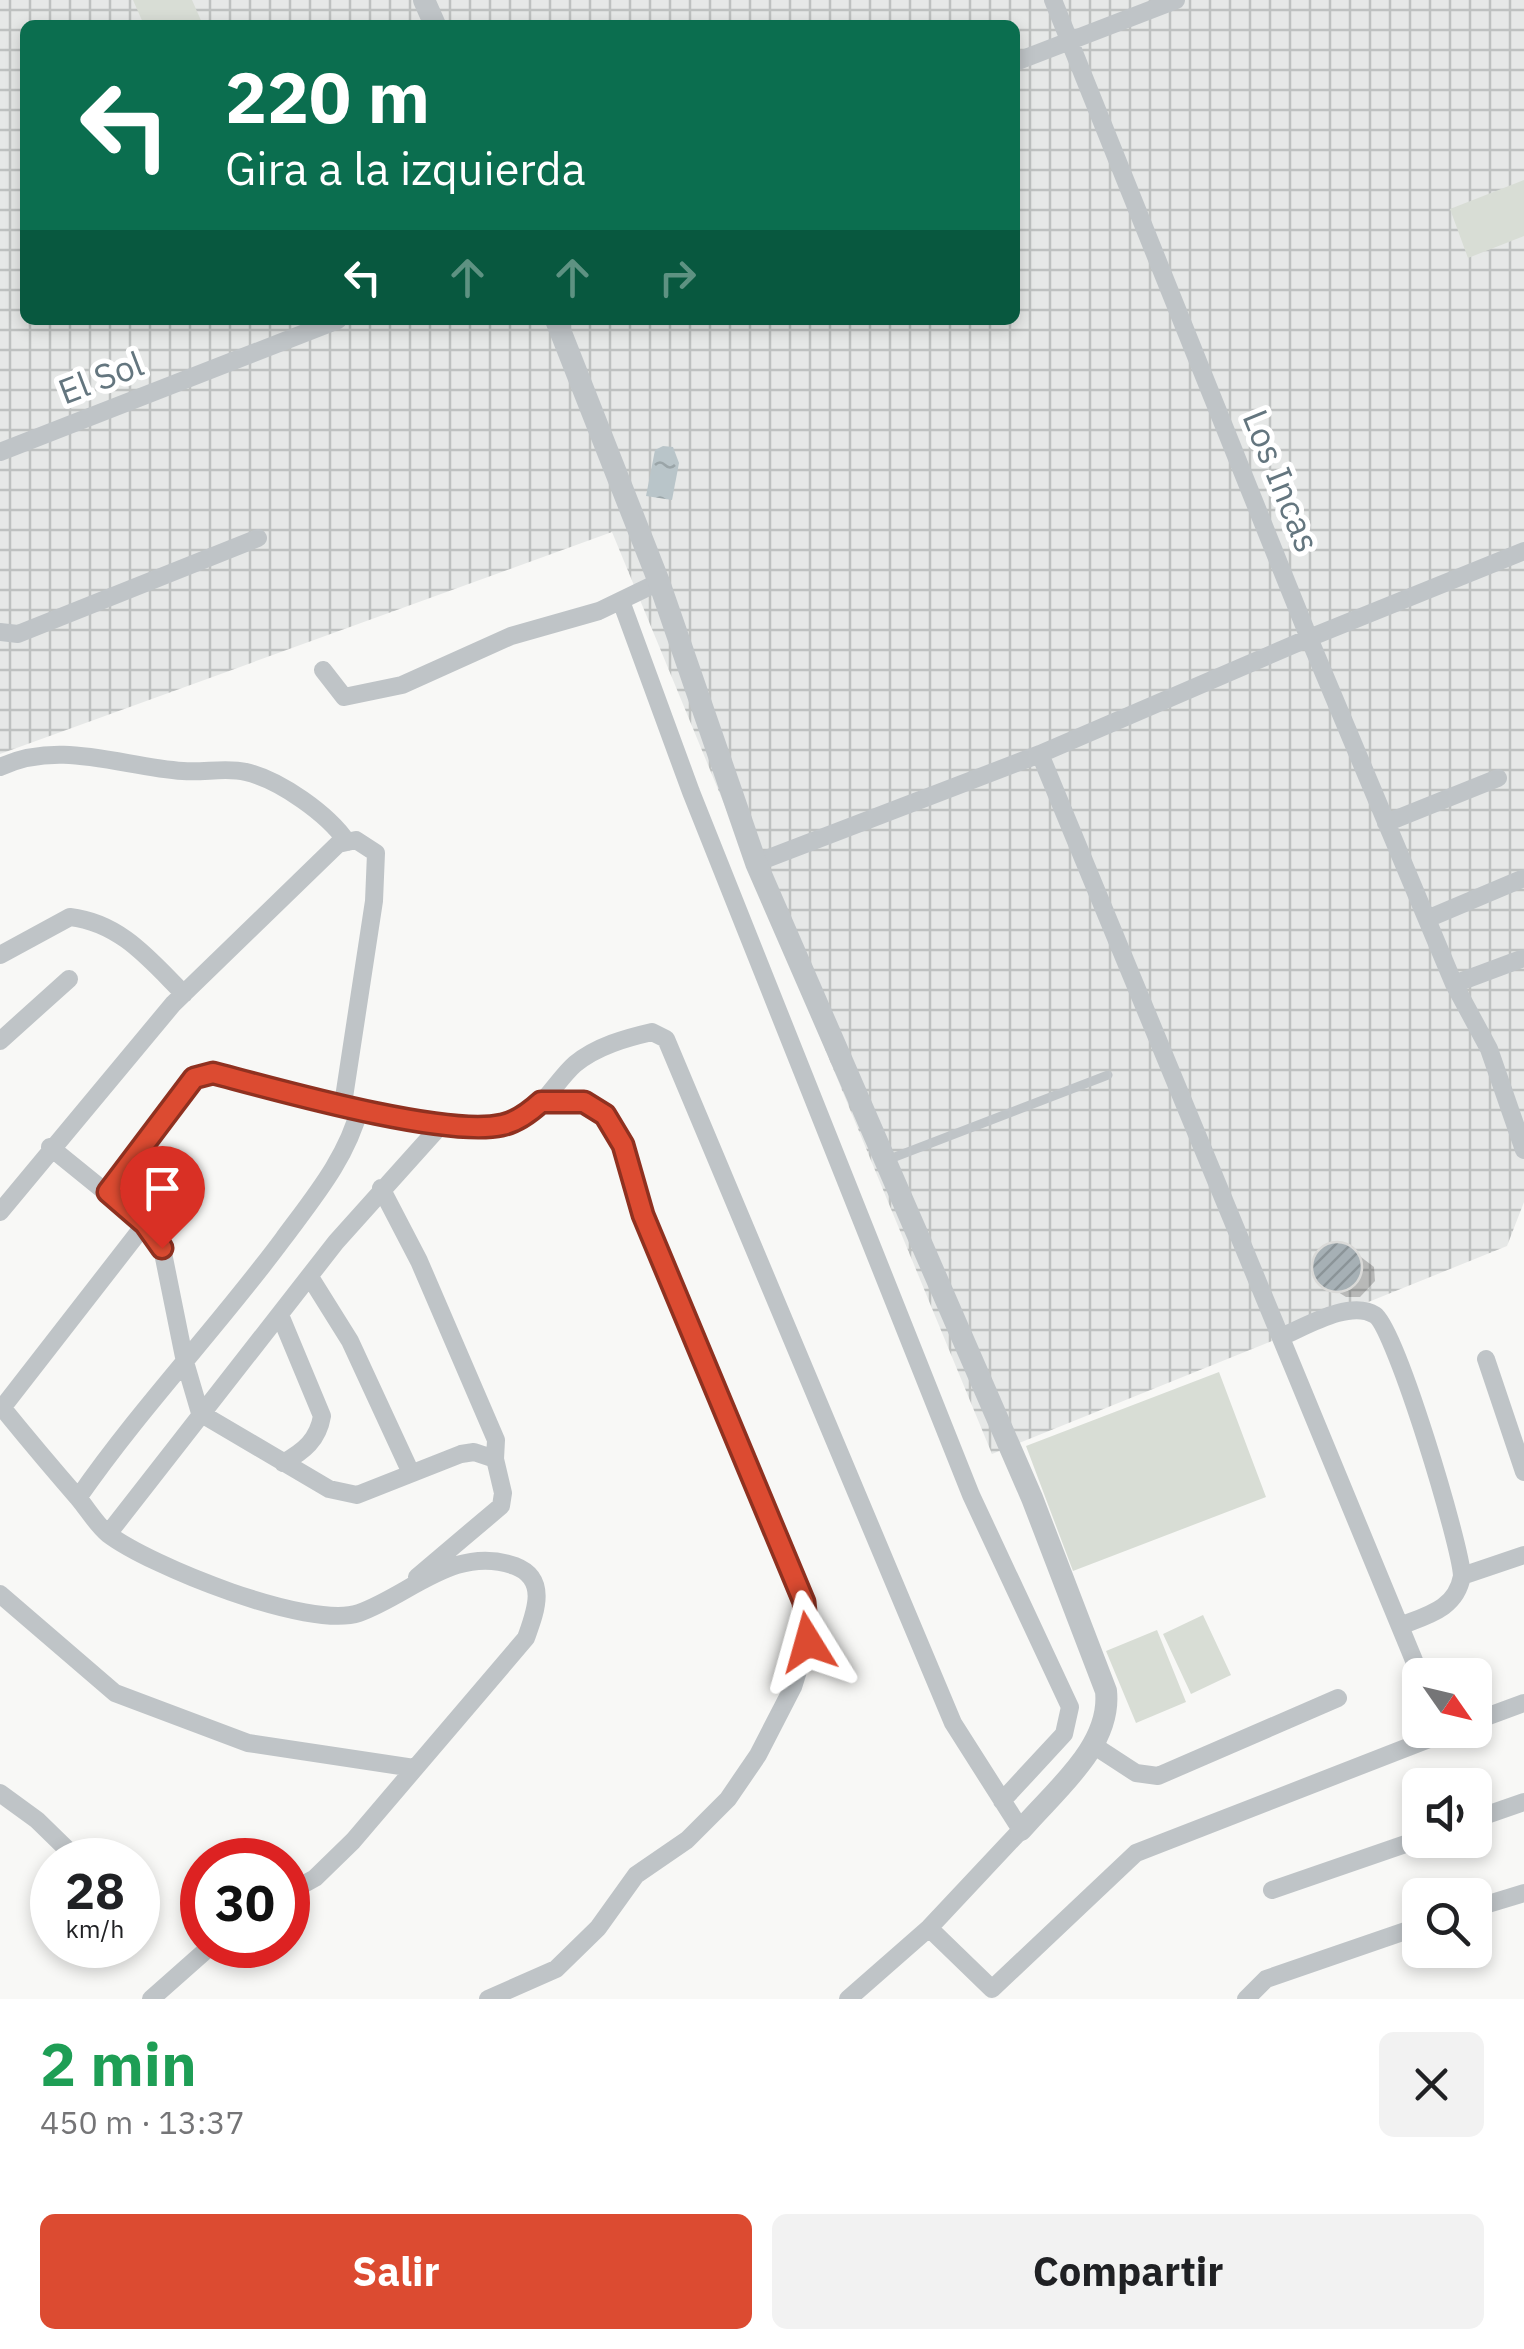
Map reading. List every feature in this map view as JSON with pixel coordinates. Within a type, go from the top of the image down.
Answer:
[{"type":"street","name":"Los Incas","points":[[1054,0],[1309,638],[1454,984],[1489,1049],[1524,1150]]},
{"type":"street","points":[[1020,60],[1176,0]]},
{"type":"street","name":"El Sol","points":[[0,452],[325,325]]},
{"type":"street","points":[[558,325],[659,582],[756,862],[1032,1498],[1106,1691],[1108,1712],[1102,1734],[929,1928],[848,1999]]},
{"type":"street","points":[[0,632],[18,634],[258,538]]},
{"type":"street","points":[[756,862],[1040,754],[1524,551]]},
{"type":"street","points":[[323,670],[344,698],[364,696],[402,685],[511,636],[568,623],[659,582]]},
{"type":"street","points":[[621,601],[691,792],[971,1495],[1070,1706],[1064,1734],[1002,1801]]},
{"type":"street","points":[[0,767],[24,756],[45,754],[133,761],[180,772],[245,772],[320,814],[347,842]]},
{"type":"street","points":[[1040,754],[1413,1658]]},
{"type":"street","points":[[1386,822],[1498,778]]},
{"type":"street","points":[[0,1212],[50,1148],[184,994],[338,844],[356,840],[376,853],[352,1105],[338,1163],[239,1298],[139,1413],[78,1498]]},
{"type":"street","points":[[1427,919],[1524,878]]},
{"type":"street","points":[[0,955],[70,916],[82,918],[131,942],[184,994]]},
{"type":"street","points":[[1454,984],[1524,958]]},
{"type":"street","points":[[0,1041],[69,979]]},
{"type":"street","points":[[108,1192],[194,1078],[213,1073],[441,1125],[501,1126],[527,1114],[576,1063],[621,1038],[652,1032],[666,1040],[676,1053],[953,1723],[1020,1830]]},
{"type":"street","points":[[488,1999],[556,1969],[598,1928],[636,1875],[687,1840],[728,1799],[758,1755],[793,1687],[808,1642],[804,1602],[643,1215],[623,1145],[605,1115],[584,1102],[541,1102]]},
{"type":"street","points":[[108,1534],[382,1188],[441,1125]]},
{"type":"street","points":[[50,1148],[145,1224],[162,1248],[185,1362],[200,1413],[329,1490],[357,1494],[474,1452],[494,1458]]},
{"type":"street","points":[[382,1188],[419,1260],[496,1440],[494,1458],[500,1472],[502,1506],[429,1563],[414,1581]]},
{"type":"street","points":[[145,1224],[1,1406],[108,1534],[246,1599],[330,1617],[356,1614],[414,1581],[454,1566],[517,1567],[535,1584],[539,1602],[526,1638],[310,1881]]},
{"type":"street","points":[[310,1277],[350,1341],[411,1473]]},
{"type":"street","points":[[1280,1336],[1344,1312],[1363,1310],[1376,1316],[1390,1332],[1462,1576],[1458,1591],[1443,1609],[1400,1626]]},
{"type":"street","points":[[280,1315],[322,1416],[320,1431],[305,1450],[283,1463]]},
{"type":"street","points":[[1486,1360],[1524,1472]]},
{"type":"street","points":[[1462,1576],[1524,1555]]},
{"type":"street","points":[[0,1594],[114,1693],[248,1743],[414,1768]]},
{"type":"street","points":[[1093,1744],[1136,1773],[1158,1776],[1338,1698]]},
{"type":"street","points":[[1492,1714],[1524,1702]]},
{"type":"street","points":[[929,1928],[996,1994],[1136,1853],[1403,1748]]},
{"type":"street","points":[[0,1793],[55,1838]]},
{"type":"street","points":[[1492,1813],[1524,1802]]},
{"type":"street","points":[[1272,1890],[1402,1844]]},
{"type":"street","points":[[1492,1903],[1524,1893]]},
{"type":"street","points":[[1246,1999],[1266,1978],[1402,1932]]},
{"type":"street","points":[[151,1999],[186,1968]]},
{"type":"lane","points":[[885,1161],[1108,1075]]},
{"type":"shaded area","points":[[0,0],[1524,0],[1524,1202],[1507,1246],[992,1454],[612,532],[0,754]]},
{"type":"shaded area","points":[[133,0],[192,0],[201,20],[142,20]]},
{"type":"shaded area","points":[[1524,180],[1524,236],[1468,258],[1450,209]]},
{"type":"shaded area","points":[[1219,1372],[1266,1497],[1073,1571],[1026,1446]]},
{"type":"shaded area","points":[[1203,1615],[1231,1675],[1191,1694],[1163,1634]]},
{"type":"shaded area","points":[[1157,1630],[1186,1702],[1136,1723],[1106,1651]]},
{"type":"water","points":[[673,447],[679,463],[672,500],[646,496],[655,450]]},
{"type":"building","points":[[1337,1242],[1355,1249],[1362,1267],[1355,1285],[1337,1292],[1319,1285],[1312,1267],[1319,1249]]},
{"type":"route","points":[[162,1248],[145,1224],[108,1192],[194,1078],[213,1073],[441,1125],[501,1126],[527,1114],[541,1102],[584,1102],[605,1115],[623,1145],[643,1215],[804,1602],[808,1642]]}]
